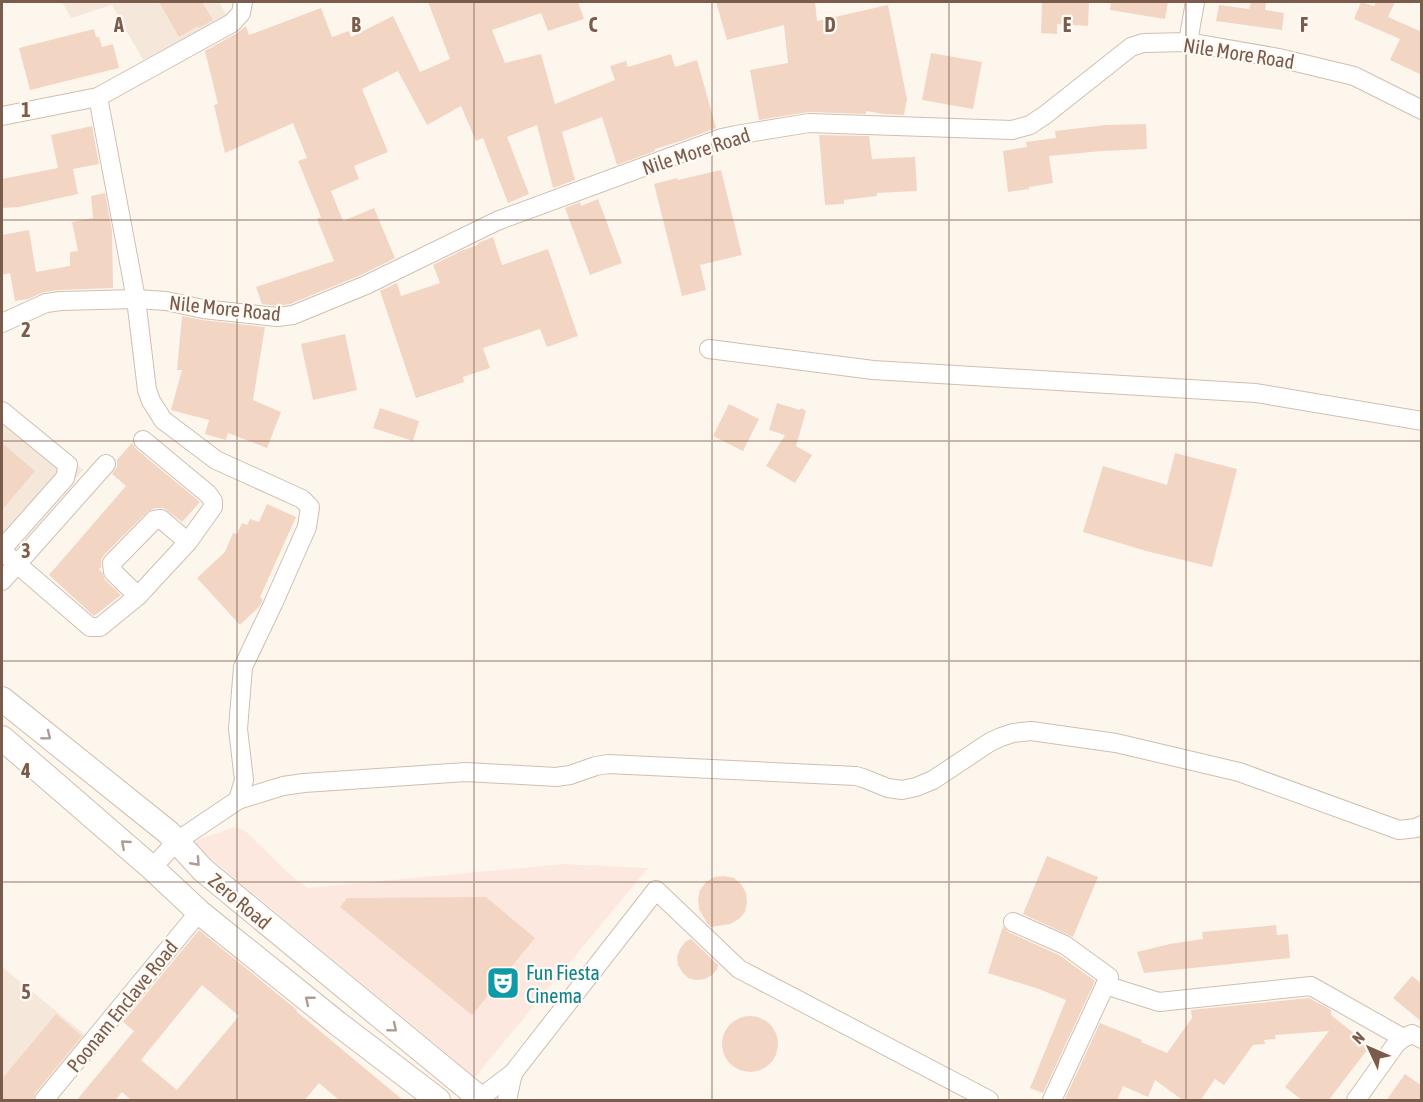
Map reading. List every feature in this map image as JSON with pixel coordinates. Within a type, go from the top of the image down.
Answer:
[{"type":"street","points":[[2,116],[98,97],[232,23],[241,14],[243,2]]},
{"type":"street","points":[[1188,42],[1195,2]]},
{"type":"street","name":"Nile More Road","points":[[2,324],[46,303],[61,301],[136,299],[166,301],[203,309],[277,317],[293,315],[366,285],[497,221],[722,138],[809,123],[1012,130],[1030,125],[1131,47],[1143,43],[1188,42],[1279,58],[1354,76],[1422,110]]},
{"type":"street","points":[[98,97],[136,299],[147,390],[151,401],[163,420],[216,460],[302,499],[310,507],[308,527],[243,667],[238,729],[244,780],[238,800]]},
{"type":"street","points":[[709,349],[873,370],[1256,393],[1422,421]]},
{"type":"street","points":[[2,411],[68,465],[65,478],[2,550],[16,565],[90,627],[100,627],[138,596],[188,542],[213,507],[213,501],[208,494],[143,441]]},
{"type":"street","points":[[2,581],[106,464]]},
{"type":"street","points":[[138,596],[113,572],[112,563],[154,520],[161,519],[188,542]]},
{"type":"street","name":"Zero Road","points":[[2,699],[160,826],[203,870],[480,1100]]},
{"type":"street","points":[[152,868],[177,841],[238,800],[283,786],[466,772],[556,777],[608,764],[856,776],[888,788],[902,790],[916,788],[933,780],[990,742],[1014,733],[1031,731],[1116,743],[1239,772],[1399,830],[1422,825]]},
{"type":"street","name":"Zero Road","points":[[2,738],[152,868],[199,912],[438,1101]]},
{"type":"street","points":[[480,1100],[513,1073],[656,890],[739,969],[989,1101]]},
{"type":"street","name":"Poonam Enclave Road","points":[[44,1101],[199,912]]},
{"type":"street","points":[[1013,922],[1065,945],[1109,977],[1052,1101]]},
{"type":"street","points":[[1105,985],[1159,1002],[1311,986],[1403,1038]]},
{"type":"street","points":[[337,1023],[358,999]]},
{"type":"street","points":[[1356,1101],[1396,1044],[1412,1034],[1422,1039]]},
{"type":"street","points":[[507,1101],[513,1073]]},
{"type":"shaded area","points":[[62,2],[219,2],[227,16],[143,60],[112,5],[71,18]]},
{"type":"shaded area","points":[[2,405],[83,470],[2,562]]},
{"type":"shaded area","points":[[235,827],[244,830],[296,880],[308,888],[563,864],[648,868],[475,1077],[191,842]]},
{"type":"shaded area","points":[[2,967],[89,1038],[41,1100],[2,1100]]},
{"type":"building","points":[[159,2],[202,2],[213,20],[179,37]]},
{"type":"building","points":[[428,2],[578,2],[584,19],[548,31],[541,13],[492,30],[505,63],[541,54],[555,104],[615,80],[610,66],[626,61],[628,67],[671,54],[675,67],[697,60],[716,128],[617,165],[602,117],[562,132],[575,180],[553,188],[537,125],[507,137],[529,194],[508,203],[483,138],[476,141],[461,106],[427,125],[398,71],[362,89],[388,152],[354,166],[359,179],[331,191],[343,221],[374,208],[395,258],[361,275],[290,304],[277,306],[262,304],[256,287],[334,261],[317,219],[321,217],[298,161],[307,158],[293,123],[225,153],[214,105],[218,104],[205,51],[246,26],[249,35],[321,8],[332,37],[349,31],[351,37],[393,16],[420,72],[450,59]]},
{"type":"building","points":[[716,2],[815,2],[817,21],[888,5],[907,99],[904,115],[866,111],[866,114],[809,112],[759,120],[750,70],[788,63],[784,25],[727,40]]},
{"type":"building","points":[[1042,2],[1089,2],[1088,26],[1057,24],[1057,34],[1041,33]]},
{"type":"building","points":[[1111,2],[1168,2],[1165,19],[1110,10]]},
{"type":"building","points":[[1251,2],[1266,3],[1265,10],[1284,13],[1282,30],[1216,21],[1219,5],[1249,9]]},
{"type":"building","points":[[1361,2],[1374,6],[1376,2],[1395,2],[1388,17],[1422,32],[1422,75],[1390,60],[1400,39],[1354,19]]},
{"type":"building","points":[[94,29],[102,47],[113,44],[119,68],[30,90],[19,48]]},
{"type":"building","points":[[931,53],[982,62],[973,109],[922,100]]},
{"type":"building","points":[[1146,124],[1147,149],[1049,156],[1053,183],[1008,192],[1003,151],[1027,147],[1026,142],[1056,138],[1055,131],[1106,125]]},
{"type":"building","points":[[92,126],[99,164],[73,169],[78,194],[19,207],[2,208],[2,179],[58,168],[51,135]]},
{"type":"building","points":[[819,135],[869,136],[872,159],[915,157],[917,191],[877,193],[877,196],[844,200],[844,204],[825,205]]},
{"type":"building","points":[[721,170],[742,255],[700,265],[706,290],[682,296],[654,184]]},
{"type":"building","points":[[105,193],[112,231],[113,288],[44,292],[28,299],[15,301],[10,273],[2,275],[2,235],[29,230],[36,272],[70,266],[70,252],[78,251],[72,222],[93,218],[91,196]]},
{"type":"building","points":[[598,199],[622,263],[590,275],[565,208],[580,202],[581,206]]},
{"type":"building","points":[[493,237],[502,265],[548,249],[578,336],[547,347],[540,329],[483,348],[490,368],[463,377],[464,382],[416,398],[380,291],[397,283],[401,296],[440,283],[433,265]]},
{"type":"building","points":[[182,316],[265,327],[253,400],[281,412],[267,448],[228,433],[226,440],[205,434],[209,420],[171,410],[182,370],[177,370]]},
{"type":"building","points":[[345,334],[357,390],[313,400],[301,344]]},
{"type":"building","points":[[777,403],[806,411],[796,446],[812,455],[795,483],[766,466],[785,435],[769,430]]},
{"type":"building","points":[[729,404],[759,419],[743,451],[713,436]]},
{"type":"building","points":[[380,408],[419,421],[413,441],[373,428]]},
{"type":"building","points":[[2,443],[35,471],[2,510]]},
{"type":"building","points":[[132,443],[136,449],[200,502],[182,522],[164,508],[155,508],[147,512],[104,555],[99,569],[105,580],[121,595],[94,616],[49,575],[126,486],[112,474],[117,467],[117,460]]},
{"type":"building","points":[[1175,453],[1237,469],[1212,567],[1146,551],[1083,532],[1103,466],[1167,485]]},
{"type":"building","points":[[267,504],[296,517],[260,597],[263,600],[240,625],[197,578],[225,552],[233,533],[237,534],[242,523],[247,525],[250,519],[259,522]]},
{"type":"building","points":[[1047,856],[1098,877],[1073,937],[1023,914]]},
{"type":"building","points":[[715,877],[734,878],[741,884],[746,893],[745,912],[730,924],[711,927],[699,909],[700,890],[706,882]]},
{"type":"building","points":[[486,897],[535,938],[472,1015],[340,907],[347,898]]},
{"type":"building","points":[[1276,925],[1277,935],[1288,934],[1290,958],[1144,973],[1137,952],[1203,939],[1202,932]]},
{"type":"building","points":[[1003,926],[1008,932],[1059,955],[1095,981],[1043,1093],[1030,1088],[1066,1000],[988,973]]},
{"type":"building","points":[[199,930],[404,1101],[340,1101],[319,1083],[304,1101],[132,1101],[122,1092],[115,1101],[76,1101],[134,1031],[123,1022]],"holes":[[[202,985],[239,1016],[177,1090],[141,1060]]]},
{"type":"building","points":[[691,939],[718,965],[712,975],[705,979],[688,978],[678,965],[677,957],[680,949],[685,942]]},
{"type":"building","points":[[1412,976],[1422,984],[1422,1022],[1393,998]]},
{"type":"building","points":[[1309,998],[1331,1010],[1331,1015],[1370,1046],[1328,1101],[1303,1101],[1285,1087],[1329,1031],[1275,1035],[1276,1039],[1264,1040],[1265,1044],[1253,1045],[1224,1085],[1215,1079],[1200,1101],[1184,1101],[1155,1080],[1148,1097],[1123,1086],[1117,1101],[1064,1101],[1100,1023],[1167,1053],[1192,1018],[1191,1010]]},
{"type":"building","points":[[56,1014],[82,1036],[35,1093],[33,1101],[2,1101],[2,1079]]},
{"type":"building","points":[[750,1016],[761,1018],[770,1024],[776,1033],[778,1044],[776,1055],[770,1064],[761,1070],[750,1072],[739,1070],[730,1064],[724,1055],[722,1044],[724,1033],[730,1024],[739,1018]]},
{"type":"building","points":[[1405,1074],[1422,1086],[1422,1101],[1386,1101]]},
{"type":"place","name":"Fun Fiesta Cinema","points":[[503,983]]}]
